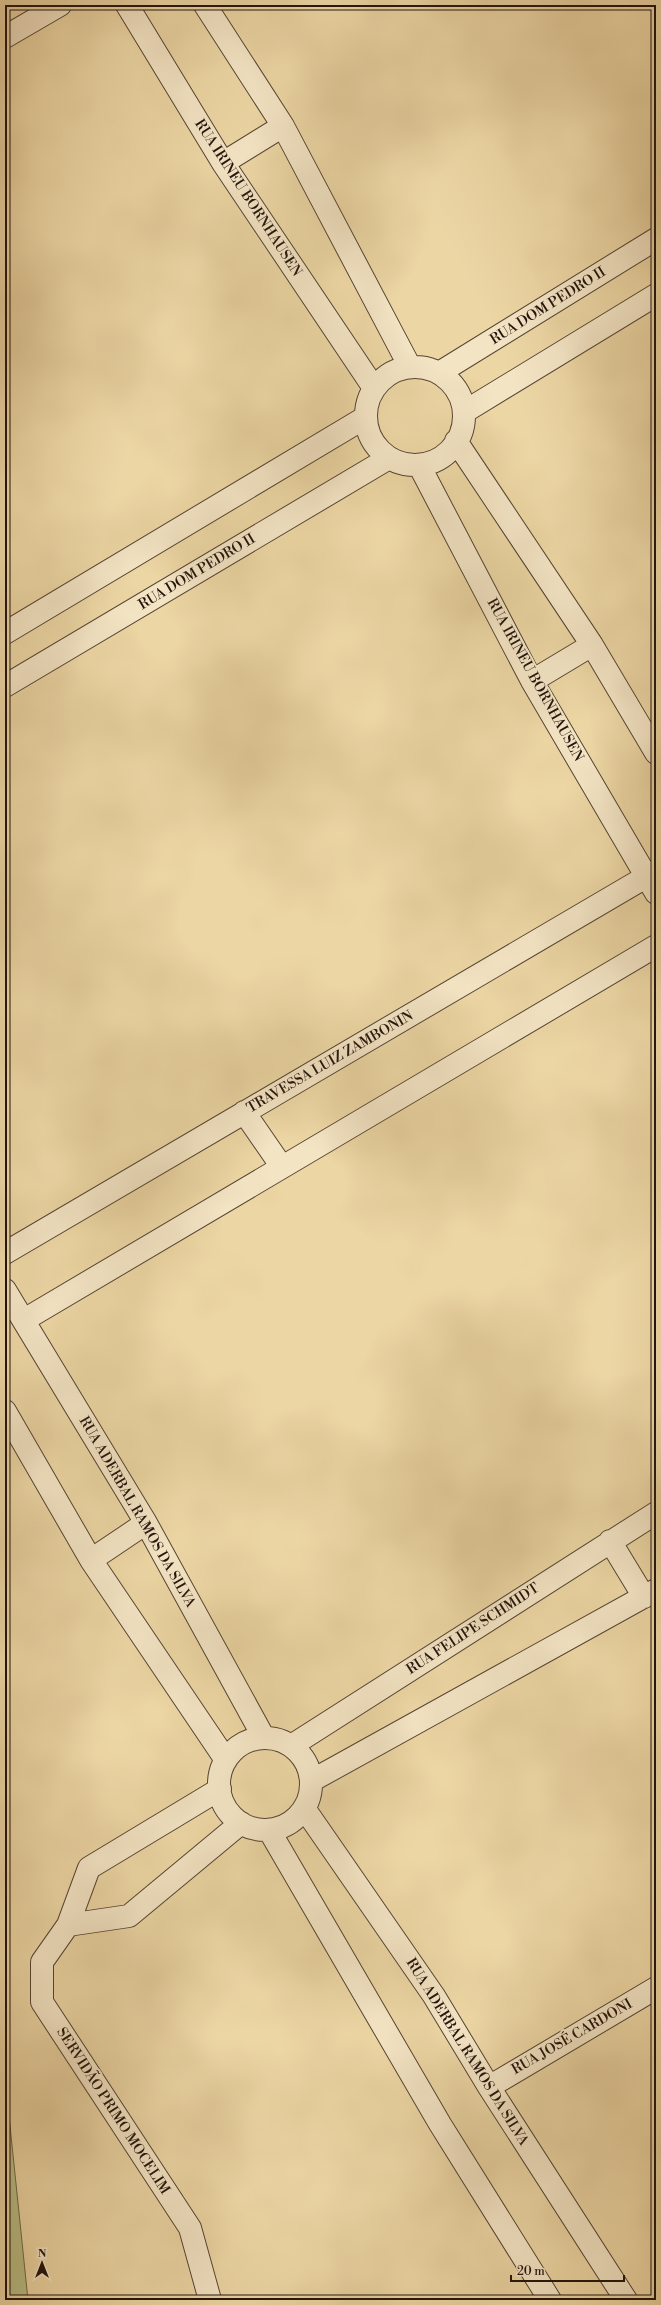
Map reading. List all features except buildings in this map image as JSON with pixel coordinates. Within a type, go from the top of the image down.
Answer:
[{"type":"street","points":[[5,38],[60,5]]},
{"type":"street","name":"RUA IRINEU BORNHAUSEN","points":[[127,5],[224,164],[374,388]]},
{"type":"street","points":[[205,5],[283,126],[410,367]]},
{"type":"street","points":[[224,164],[283,126]]},
{"type":"street","name":"RUA DOM PEDRO II","points":[[439,374],[656,239]]},
{"type":"street","points":[[464,412],[656,295]]},
{"type":"street","points":[[410,367],[424,368],[439,374],[452,384],[460,397],[464,412],[462,428],[456,441],[440,457],[419,465],[404,463],[389,458],[377,447],[368,433],[366,417],[368,400],[374,388],[384,377],[396,370],[410,367]]},
{"type":"street","points":[[5,633],[366,417]]},
{"type":"street","points":[[456,441],[592,645],[656,753]]},
{"type":"street","name":"RUA DOM PEDRO II","points":[[5,686],[389,458]]},
{"type":"street","name":"RUA IRINEU BORNHAUSEN","points":[[419,465],[532,681],[653,880]]},
{"type":"street","points":[[532,681],[592,645]]},
{"type":"street","name":"TRAVESSA LUIZ ZAMBONIN","points":[[5,1253],[244,1112],[653,880]]},
{"type":"street","points":[[24,1320],[656,946]]},
{"type":"street","points":[[244,1112],[282,1168]]},
{"type":"street","name":"RUA ADERBAL RAMOS DA SILVA","points":[[5,1290],[146,1523],[264,1738]]},
{"type":"street","points":[[5,1411],[91,1560],[226,1760]]},
{"type":"street","name":"RUA FELIPE SCHMIDT","points":[[291,1746],[656,1513]]},
{"type":"street","points":[[91,1560],[146,1523]]},
{"type":"street","points":[[311,1781],[650,1594],[610,1541]]},
{"type":"street","points":[[264,1738],[278,1740],[291,1746],[302,1755],[308,1767],[311,1781],[310,1795],[304,1808],[295,1819],[283,1826],[269,1830],[254,1829],[241,1823],[230,1814],[223,1802],[220,1789],[221,1775],[226,1760],[236,1749],[249,1741],[264,1738]]},
{"type":"street","points":[[220,1789],[89,1868],[68,1925],[129,1916],[241,1823]]},
{"type":"street","name":"RUA ADERBAL RAMOS DA SILVA","points":[[304,1808],[434,1996],[488,2087],[626,2300]]},
{"type":"street","points":[[269,1830],[440,2124],[550,2300]]},
{"type":"street","name":"SERVIDÃO PRIMO MOCELIM","points":[[68,1925],[42,1962],[42,2002],[190,2228],[210,2300]]},
{"type":"street","name":"RUA JOSÉ CARDONI","points":[[488,2087],[656,1988]]},
{"type":"green space","points":[[5,2110],[9,2116],[28,2300],[5,2300]]}]
